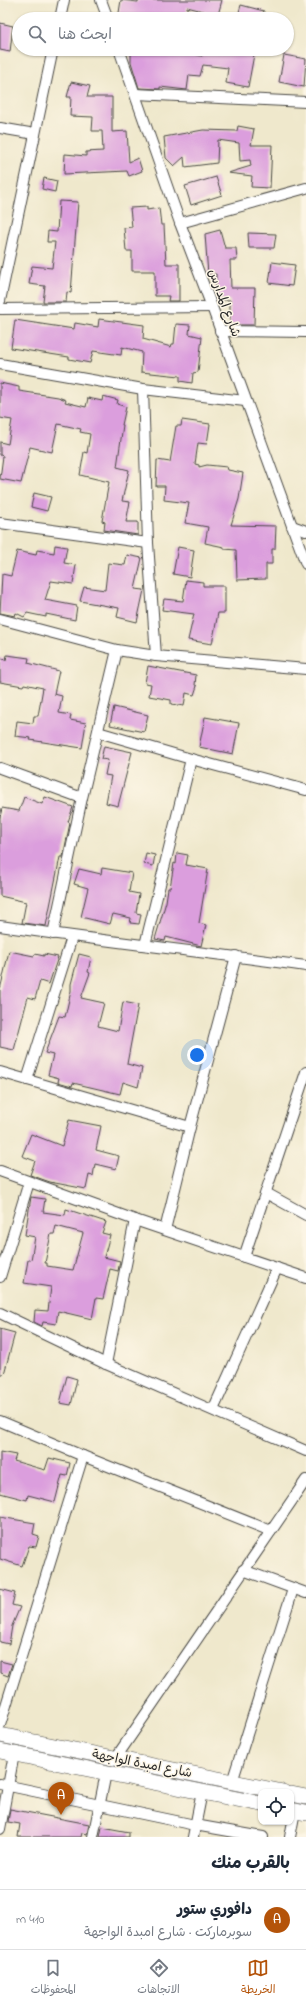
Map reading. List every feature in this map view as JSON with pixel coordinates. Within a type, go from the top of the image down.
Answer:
[{"type":"main road","name":"شارع امبدة الواجهة","points":[[0,1735],[268,1789]]},
{"type":"main road","name":"شارع امبدة الواجهة","points":[[7,1753],[258,1803]]},
{"type":"main road","points":[[294,1795],[306,1797]]},
{"type":"street","points":[[61,12],[64,0]]},
{"type":"street","points":[[100,0],[105,12]]},
{"type":"street","points":[[0,301],[52,56]]},
{"type":"street","name":"شارع المدارس","points":[[122,56],[180,223],[306,564]]},
{"type":"street","points":[[136,94],[306,102]]},
{"type":"street","points":[[0,128],[35,134]]},
{"type":"street","points":[[180,223],[306,188]]},
{"type":"street","points":[[0,309],[212,307]]},
{"type":"street","points":[[220,331],[306,332]]},
{"type":"street","points":[[0,364],[143,389],[246,401]]},
{"type":"street","points":[[143,389],[148,543],[156,656]]},
{"type":"street","points":[[0,523],[148,543]]},
{"type":"street","points":[[292,526],[306,531]]},
{"type":"street","points":[[0,619],[117,650],[156,656],[306,669]]},
{"type":"street","points":[[53,934],[82,798],[117,650]]},
{"type":"street","points":[[98,732],[306,790]]},
{"type":"street","points":[[145,945],[191,759]]},
{"type":"street","points":[[0,768],[82,798]]},
{"type":"street","points":[[0,926],[72,937],[236,956],[306,966]]},
{"type":"street","points":[[27,1080],[72,937]]},
{"type":"street","points":[[165,1230],[190,1127],[236,956]]},
{"type":"street","points":[[0,1072],[190,1127]]},
{"type":"street","points":[[244,1257],[306,1072]]},
{"type":"street","points":[[0,1171],[135,1220],[306,1278]]},
{"type":"street","points":[[0,1277],[29,1182]]},
{"type":"street","points":[[266,1194],[306,1215]]},
{"type":"street","points":[[106,1364],[135,1220]]},
{"type":"street","points":[[213,1410],[277,1268]]},
{"type":"street","points":[[0,1313],[106,1364],[306,1451]]},
{"type":"street","points":[[0,1421],[83,1456],[271,1530]]},
{"type":"street","points":[[0,1726],[83,1456]]},
{"type":"street","points":[[115,1759],[306,1480]]},
{"type":"street","points":[[243,1570],[306,1594]]},
{"type":"street","points":[[232,1782],[293,1589]]},
{"type":"street","points":[[0,1829],[7,1753]]},
{"type":"street","points":[[93,1837],[106,1773]]},
{"type":"street","points":[[4,1785],[195,1825],[263,1837]]},
{"type":"street","points":[[193,1837],[202,1792]]},
{"type":"street","points":[[290,1837],[297,1812]]},
{"type":"building","points":[[121,0],[138,2],[138,0],[222,0],[219,12],[206,12],[187,7],[187,12],[119,12]]},
{"type":"building","points":[[241,5],[264,11],[264,12],[239,12]]},
{"type":"building","points":[[0,23],[12,26],[10,52],[0,50]]},
{"type":"building","points":[[131,56],[254,56],[248,87],[226,83],[228,68],[203,65],[200,76],[189,75],[187,90],[160,87],[160,89],[139,88],[131,62]]},
{"type":"building","points":[[284,56],[306,59],[304,87],[279,82]]},
{"type":"building","points":[[71,82],[90,86],[87,97],[112,97],[112,132],[127,131],[129,162],[138,158],[142,171],[129,176],[127,171],[64,174],[65,154],[86,156],[86,152],[103,151],[102,131],[92,131],[93,117],[70,116],[71,97],[67,97]]},
{"type":"building","points":[[238,126],[254,129],[251,145],[272,145],[270,188],[251,187],[252,176],[228,173],[251,166],[250,160],[240,161],[239,143],[218,140],[217,163],[185,167],[184,157],[174,166],[166,158],[164,137],[203,130],[237,131]]},
{"type":"building","points":[[216,177],[222,195],[191,205],[185,186]]},
{"type":"building","points":[[44,178],[57,181],[55,192],[42,189]]},
{"type":"building","points":[[59,201],[78,202],[71,293],[67,292],[66,302],[43,302],[45,286],[29,284],[32,266],[52,268],[55,242],[47,242],[48,231],[57,232]]},
{"type":"building","points":[[147,207],[147,210],[159,208],[161,225],[164,225],[166,264],[179,264],[179,301],[168,301],[169,296],[155,296],[155,271],[132,271],[132,251],[126,251],[124,228],[132,227],[130,208]]},
{"type":"building","points":[[220,230],[225,248],[236,248],[237,260],[230,260],[231,288],[255,288],[254,325],[230,325],[230,300],[216,300],[216,274],[208,275],[205,234]]},
{"type":"building","points":[[248,233],[276,234],[274,248],[249,248]]},
{"type":"building","points":[[272,262],[295,265],[292,286],[269,283]]},
{"type":"building","points":[[99,319],[144,325],[143,339],[171,347],[172,344],[174,344],[176,324],[190,325],[189,334],[202,337],[198,372],[193,373],[192,383],[180,381],[180,376],[141,372],[142,352],[122,347],[121,355],[93,351],[90,363],[69,359],[69,357],[11,348],[15,320],[74,329],[75,323],[98,327]]},
{"type":"building","points":[[0,383],[19,387],[19,391],[58,397],[66,400],[65,402],[86,407],[88,398],[102,401],[103,396],[118,400],[117,404],[126,407],[122,425],[117,467],[129,470],[122,501],[130,502],[126,522],[138,522],[138,535],[104,530],[105,522],[102,521],[109,482],[80,475],[84,452],[87,453],[90,434],[80,432],[81,429],[58,424],[52,452],[30,447],[21,483],[0,479],[3,456],[0,455],[0,442],[8,444],[12,420],[0,418]]},
{"type":"building","points":[[182,420],[210,424],[207,444],[198,443],[195,464],[199,465],[199,467],[207,465],[227,467],[228,470],[243,473],[239,499],[231,525],[276,526],[275,549],[272,549],[272,564],[266,564],[266,579],[237,580],[236,550],[224,549],[224,547],[205,543],[208,527],[185,523],[189,503],[164,500],[165,486],[156,486],[157,460],[170,462],[176,426],[181,426]]},
{"type":"building","points":[[34,493],[51,497],[47,511],[31,507]]},
{"type":"building","points":[[55,545],[67,547],[64,563],[76,565],[73,584],[51,581],[45,600],[77,606],[75,620],[46,614],[46,617],[27,613],[24,617],[16,613],[15,616],[0,613],[2,574],[11,576],[17,551],[36,555],[37,550],[54,553]]},
{"type":"building","points":[[178,547],[194,550],[190,577],[173,574]]},
{"type":"building","points":[[127,555],[142,558],[135,589],[144,590],[137,622],[117,617],[119,608],[80,601],[84,587],[105,590],[108,563],[125,565]]},
{"type":"building","points":[[186,580],[203,582],[203,586],[225,586],[225,613],[218,613],[212,644],[188,640],[194,614],[162,610],[164,599],[183,601]]},
{"type":"building","points":[[7,655],[29,658],[28,663],[59,671],[54,694],[62,696],[59,713],[71,715],[70,720],[86,723],[82,748],[30,740],[31,738],[15,736],[17,721],[33,723],[34,716],[38,716],[43,688],[24,684],[23,686],[0,682],[0,658],[6,660]]},
{"type":"building","points":[[148,666],[196,675],[195,685],[197,686],[194,695],[186,693],[184,706],[171,704],[171,700],[149,696],[151,684],[145,683]]},
{"type":"building","points":[[114,707],[148,715],[144,732],[110,725]]},
{"type":"building","points":[[205,717],[239,723],[233,754],[199,747]]},
{"type":"building","points":[[104,746],[132,752],[118,806],[106,803],[111,776],[105,775],[108,760],[101,759]]},
{"type":"building","points":[[24,797],[42,804],[45,797],[73,807],[68,822],[70,823],[63,857],[60,857],[46,926],[22,923],[26,902],[0,896],[0,818],[2,808],[19,811]]},
{"type":"building","points":[[146,853],[155,855],[153,866],[144,864]]},
{"type":"building","points":[[177,853],[188,855],[186,865],[208,869],[199,923],[206,925],[201,946],[166,937],[165,941],[155,939],[166,902],[168,888],[170,888]]},
{"type":"building","points":[[102,868],[132,873],[129,892],[139,894],[136,913],[141,914],[139,924],[130,923],[131,918],[113,914],[110,924],[81,917],[88,888],[74,884],[79,869],[101,874]]},
{"type":"building","points":[[9,951],[34,956],[35,954],[44,956],[44,954],[58,957],[49,984],[40,981],[35,999],[28,997],[14,1050],[0,1047],[0,990]]},
{"type":"building","points":[[79,954],[91,957],[88,972],[90,973],[81,998],[104,1003],[98,1026],[118,1031],[123,1002],[138,1005],[127,1064],[142,1068],[138,1087],[123,1082],[120,1094],[73,1083],[72,1086],[58,1082],[59,1078],[48,1075],[53,1055],[45,1053],[59,1016],[65,1017],[71,991],[71,984]]},
{"type":"building","points":[[69,1120],[101,1126],[96,1150],[119,1156],[116,1169],[95,1164],[93,1176],[89,1175],[86,1189],[50,1182],[30,1175],[35,1161],[22,1156],[31,1134],[62,1146]]},
{"type":"building","points":[[31,1197],[45,1199],[43,1212],[65,1215],[66,1209],[106,1222],[102,1233],[110,1235],[104,1257],[120,1261],[118,1271],[110,1269],[103,1299],[96,1298],[92,1319],[58,1311],[56,1324],[43,1322],[42,1326],[34,1322],[35,1310],[48,1311],[51,1287],[24,1283],[28,1260],[31,1260],[35,1237],[25,1235]],"holes":[[[56,1226],[83,1233],[73,1270],[47,1266],[47,1263],[45,1263],[51,1234],[54,1234]]]},
{"type":"building","points":[[0,1329],[15,1333],[4,1374],[0,1374]]},
{"type":"building","points":[[67,1376],[77,1379],[71,1405],[60,1403]]},
{"type":"building","points":[[0,1452],[16,1455],[14,1461],[45,1470],[49,1458],[70,1463],[67,1476],[62,1475],[55,1502],[28,1495],[27,1500],[0,1493]]},
{"type":"building","points":[[0,1517],[35,1523],[33,1534],[39,1536],[36,1547],[29,1546],[22,1566],[0,1559]]},
{"type":"building","points":[[0,1589],[15,1593],[12,1605],[20,1607],[12,1626],[9,1644],[0,1642]]},
{"type":"building","points":[[0,1661],[12,1664],[8,1676],[0,1673]]},
{"type":"building","points":[[10,1809],[89,1824],[87,1834],[82,1833],[81,1837],[18,1837],[20,1824],[8,1822]]},
{"type":"building","points":[[102,1827],[129,1832],[129,1837],[100,1837]]},
{"type":"place","name":"دافوري ستور","points":[[61,1815]]}]
